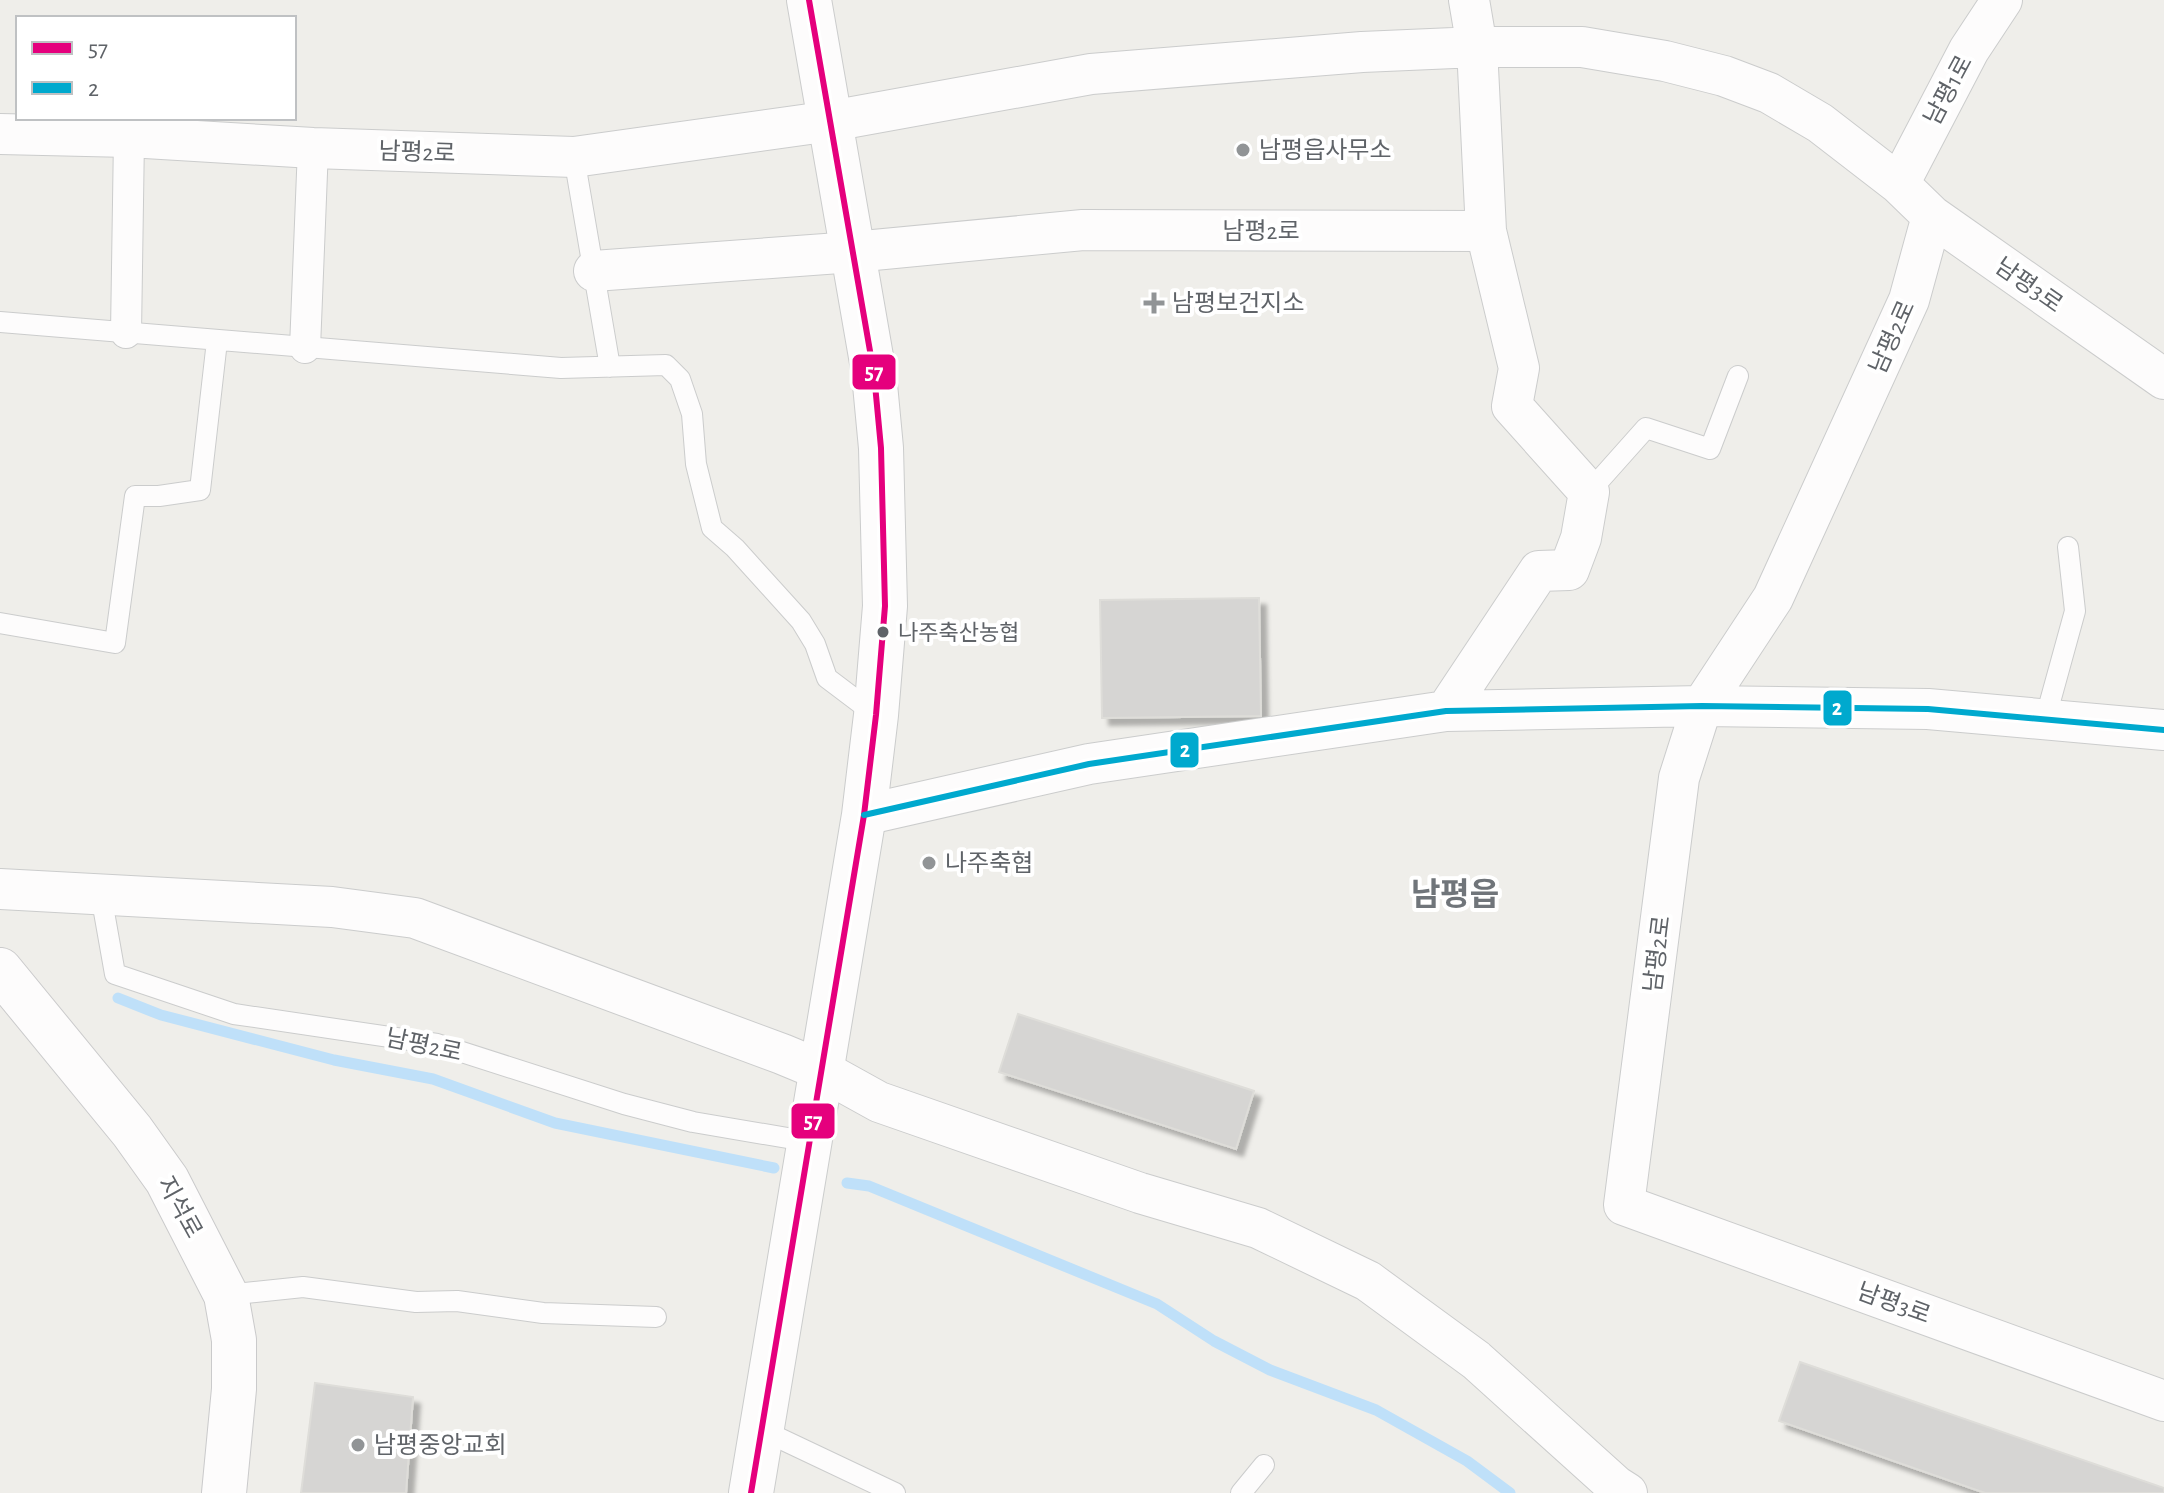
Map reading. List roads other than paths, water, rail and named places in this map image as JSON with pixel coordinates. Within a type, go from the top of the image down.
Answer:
[{"type":"street","points":[[751,1493],[864,815],[885,606],[881,448],[874,374],[809,0]]},
{"type":"street","points":[[1446,711],[1539,571],[1569,570],[1581,538],[1589,492],[1512,406],[1519,368],[1486,231],[1477,47],[1469,0]]},
{"type":"street","name":"남평1로","points":[[1899,184],[1969,50],[2002,0]]},
{"type":"street","name":"남평2로","points":[[0,134],[574,157],[831,121],[1091,74],[1362,52],[1582,47],[1665,61],[1724,76],[1769,93],[1820,123],[1899,184]]},
{"type":"street","points":[[126,333],[129,137]]},
{"type":"street","points":[[305,348],[313,148]]},
{"type":"street","name":"남평3로","points":[[1899,184],[1932,216],[2164,379]]},
{"type":"street","name":"남평2로","points":[[1624,1205],[1679,778],[1702,706],[1773,598],[1909,300],[1932,216]]},
{"type":"street","name":"남평2로","points":[[594,271],[853,252],[1083,230],[1486,231]]},
{"type":"street","points":[[864,815],[1089,764],[1446,711],[1702,706],[1928,709],[2164,730]]},
{"type":"street","points":[[0,889],[332,907],[415,918],[823,1071],[879,1102],[1140,1193],[1258,1228],[1368,1281],[1476,1360],[1627,1493]]},
{"type":"street","name":"지석로","points":[[0,970],[132,1131],[167,1180],[226,1295],[234,1340],[234,1389],[224,1493]]},
{"type":"street","name":"남평3로","points":[[1624,1205],[2164,1401]]},
{"type":"lane","points":[[574,157],[610,367]]},
{"type":"lane","points":[[0,322],[561,368],[666,365],[680,379],[692,414],[696,464],[712,528],[735,548],[801,621],[815,644],[827,678],[876,715]]},
{"type":"lane","points":[[0,623],[115,643],[135,496],[200,490],[217,341]]},
{"type":"lane","points":[[1589,492],[1646,428],[1710,449],[1738,376]]},
{"type":"lane","points":[[2045,720],[2075,611],[2068,547]]},
{"type":"lane","name":"남평2로","points":[[101,895],[115,974],[234,1014],[437,1044],[624,1104],[693,1122],[811,1142]]},
{"type":"lane","points":[[226,1295],[303,1287],[416,1302],[457,1301],[543,1313],[656,1317]]},
{"type":"lane","points":[[762,1430],[895,1493]]},
{"type":"lane","points":[[1241,1493],[1264,1465]]},
{"type":"waterway","points":[[118,998],[161,1015],[334,1060],[433,1079],[555,1123],[774,1168]]},
{"type":"waterway","points":[[847,1183],[869,1186],[1157,1304],[1214,1341],[1270,1370],[1376,1410],[1467,1461],[1510,1493]]},
{"type":"place","name":"남평읍사무소","points":[[1243,150]]},
{"type":"place","name":"남평보건지소","points":[[1154,303]]},
{"type":"place","name":"나주축산농협","points":[[883,632]]},
{"type":"place","name":"나주축협","points":[[929,863]]},
{"type":"place","name":"남평중앙교회","points":[[358,1445]]},
{"type":"district","name":"남평읍","points":[[1455,894]]}]
